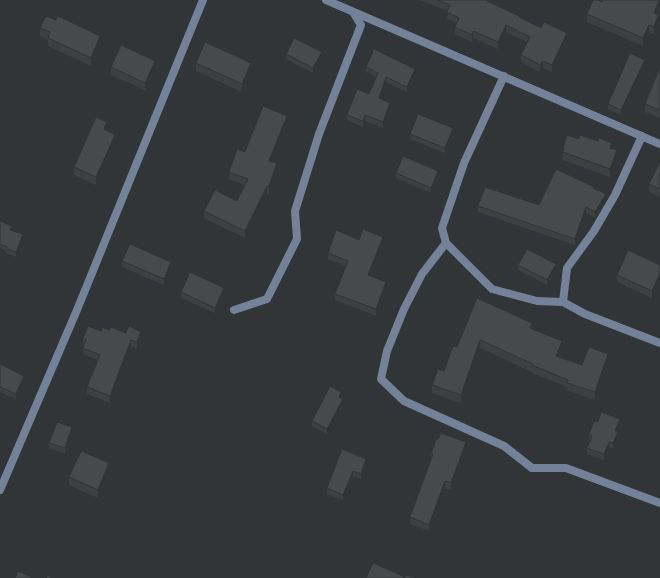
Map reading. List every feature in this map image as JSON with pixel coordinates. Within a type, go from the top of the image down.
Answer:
[{"type":"street","points":[[0,490],[77,310],[203,0]]},
{"type":"street","points":[[326,0],[660,144]]},
{"type":"street","points":[[234,310],[266,299],[296,240],[295,211],[319,134],[361,25],[352,11]]},
{"type":"street","points":[[504,76],[464,163],[442,228],[446,243],[492,289],[536,301],[563,302],[585,314],[660,343]]},
{"type":"street","points":[[563,302],[567,268],[594,231],[615,196],[642,136]]},
{"type":"street","points":[[446,243],[422,274],[404,309],[387,351],[381,379],[404,401],[504,446],[532,468],[566,468],[660,503]]},
{"type":"building","points":[[438,0],[488,0],[487,1],[541,28],[544,22],[567,33],[552,65],[543,61],[540,65],[521,55],[530,37],[506,25],[498,42],[473,31],[472,35],[455,27],[459,18],[447,12],[450,5]]},
{"type":"building","points":[[593,0],[602,2],[603,0],[659,0],[654,13],[658,15],[654,27],[649,25],[643,38],[587,14]]},
{"type":"building","points":[[46,16],[56,20],[58,16],[100,36],[91,58],[48,38],[50,32],[40,28]]},
{"type":"building","points":[[294,38],[322,52],[313,68],[286,54]]},
{"type":"building","points":[[205,42],[251,63],[242,84],[196,63]]},
{"type":"building","points":[[121,45],[155,61],[145,83],[111,67]]},
{"type":"building","points":[[374,49],[415,69],[407,87],[386,77],[379,98],[390,103],[383,122],[365,115],[363,121],[347,115],[357,89],[369,94],[378,73],[366,67]]},
{"type":"building","points":[[630,53],[645,60],[621,110],[608,104]]},
{"type":"building","points":[[660,67],[660,110],[645,104]]},
{"type":"building","points":[[263,106],[287,116],[269,161],[277,163],[269,186],[267,186],[245,231],[204,211],[215,190],[237,201],[248,179],[229,172],[237,149],[245,152]]},
{"type":"building","points":[[418,114],[453,128],[445,148],[410,134]]},
{"type":"building","points":[[96,117],[107,122],[104,129],[115,135],[96,177],[74,167]]},
{"type":"building","points":[[567,135],[579,139],[580,135],[598,141],[599,138],[612,143],[610,148],[617,150],[610,169],[563,152]]},
{"type":"building","points":[[403,156],[438,171],[431,188],[396,173]]},
{"type":"building","points":[[660,161],[660,189],[649,184]]},
{"type":"building","points":[[556,169],[606,194],[595,212],[586,207],[575,239],[478,206],[485,187],[539,205]]},
{"type":"building","points":[[0,221],[12,226],[10,230],[23,234],[16,252],[6,249],[7,247],[0,244]]},
{"type":"building","points":[[363,229],[383,237],[368,275],[386,282],[376,309],[335,294],[348,261],[328,253],[336,230],[359,240]]},
{"type":"building","points":[[130,244],[171,262],[164,279],[122,261]]},
{"type":"building","points":[[527,249],[556,264],[547,280],[518,265]]},
{"type":"building","points":[[628,250],[660,265],[660,273],[652,291],[617,275]]},
{"type":"building","points":[[190,272],[224,288],[215,308],[181,292]]},
{"type":"building","points":[[477,298],[532,323],[530,328],[562,341],[556,356],[582,365],[589,347],[608,354],[595,392],[567,383],[568,380],[532,365],[533,364],[480,340],[461,395],[432,385],[438,369],[444,371],[453,346],[457,347]]},
{"type":"building","points":[[88,326],[101,331],[102,327],[109,330],[111,327],[126,333],[129,326],[141,332],[137,342],[131,340],[110,396],[87,387],[100,355],[83,348],[86,340],[83,338]]},
{"type":"building","points":[[0,364],[24,376],[16,394],[0,387]]},
{"type":"building","points":[[330,386],[341,392],[339,397],[343,399],[327,429],[312,421]]},
{"type":"building","points":[[601,412],[620,419],[615,431],[618,432],[613,443],[609,442],[604,454],[587,448],[592,436],[589,434],[594,421],[598,422]]},
{"type":"building","points":[[57,422],[72,427],[65,448],[49,443]]},
{"type":"building","points":[[441,433],[466,442],[451,483],[445,481],[429,525],[410,517],[433,454],[431,454],[436,439],[438,439]]},
{"type":"building","points":[[342,449],[366,459],[361,474],[353,471],[343,495],[327,488]]},
{"type":"building","points":[[81,451],[109,463],[98,490],[69,477]]},
{"type":"building","points":[[373,563],[405,577],[406,575],[418,578],[366,578]]},
{"type":"building","points":[[18,571],[34,578],[15,578]]},
{"type":"building","points":[[47,575],[54,578],[46,578]]}]
